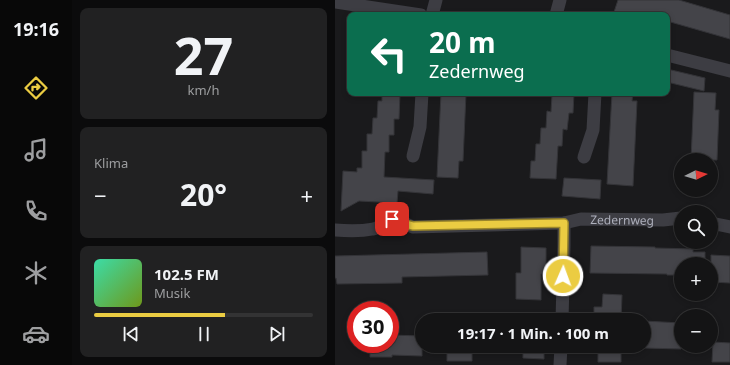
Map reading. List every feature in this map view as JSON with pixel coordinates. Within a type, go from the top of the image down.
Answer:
[{"type":"street","points":[[433,12],[435,0]]},
{"type":"street","points":[[557,12],[560,0]]},
{"type":"street","points":[[335,2],[401,12]]},
{"type":"street","points":[[670,56],[730,71]]},
{"type":"street","points":[[413,156],[420,127],[422,96]]},
{"type":"street","points":[[584,158],[593,130],[595,96]]},
{"type":"street","name":"Zedernweg","points":[[335,230],[374,229],[392,219],[399,220],[405,225],[413,226],[564,223],[581,219],[674,219]]},
{"type":"street","points":[[562,313],[565,246],[564,223]]},
{"type":"street","points":[[718,224],[730,227]]},
{"type":"street","points":[[561,353],[561,365]]},
{"type":"building","points":[[618,0],[679,0],[730,15],[730,39],[670,22],[670,12],[614,12]]},
{"type":"building","points":[[670,70],[705,78],[704,91],[670,83]]},
{"type":"building","points":[[694,92],[716,93],[715,110],[719,110],[717,153],[691,153]]},
{"type":"building","points":[[382,96],[400,96],[399,119],[394,119],[394,135],[389,135],[389,152],[385,152],[384,177],[434,180],[433,194],[398,191],[397,203],[359,201],[341,211],[343,171],[357,172],[357,168],[362,168],[362,151],[367,151],[367,134],[372,134],[373,118],[377,118],[378,101],[382,101]]},
{"type":"building","points":[[441,96],[466,96],[463,161],[459,161],[458,178],[437,177]]},
{"type":"building","points":[[552,96],[574,96],[573,113],[569,113],[567,130],[563,129],[562,146],[558,146],[556,179],[530,178],[531,161],[535,161],[536,144],[540,144],[541,128],[546,128],[547,111],[551,112]]},
{"type":"building","points":[[612,96],[633,96],[632,101],[637,101],[633,186],[607,184]]},
{"type":"building","points":[[564,178],[601,180],[600,199],[562,196]]},
{"type":"building","points":[[591,246],[693,249],[693,252],[705,252],[705,257],[674,257],[674,275],[590,273]]},
{"type":"building","points":[[521,247],[546,248],[546,274],[541,274],[541,300],[516,299],[516,273],[521,273]]},
{"type":"building","points":[[487,252],[488,275],[402,277],[402,283],[337,284],[335,278],[335,256]]},
{"type":"building","points":[[711,255],[730,256],[730,283],[718,282],[718,257],[711,257]]},
{"type":"building","points":[[603,294],[622,295],[621,313],[594,313],[594,307],[602,307]]},
{"type":"building","points":[[651,321],[674,323],[674,349],[651,348]]},
{"type":"building","points":[[399,335],[415,336],[415,353],[422,353],[422,356],[392,355],[392,357],[370,357],[370,353],[399,353]]},
{"type":"building","points":[[718,342],[730,343],[730,362],[712,362],[712,353],[718,353]]},
{"type":"building","points":[[447,353],[472,353],[472,361],[447,361]]},
{"type":"building","points":[[523,353],[544,353],[544,359],[523,358]]},
{"type":"building","points":[[598,353],[621,353],[621,362],[598,362]]},
{"type":"route","points":[[392,219],[399,220],[405,225],[413,226],[564,223],[565,246],[563,276]]}]
